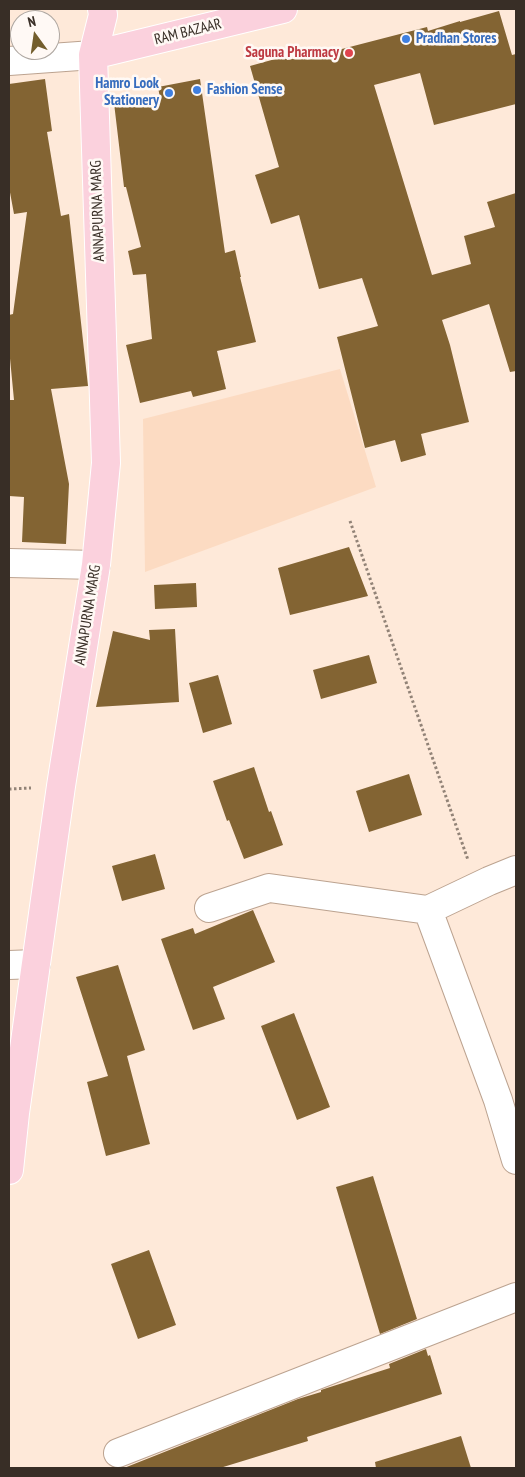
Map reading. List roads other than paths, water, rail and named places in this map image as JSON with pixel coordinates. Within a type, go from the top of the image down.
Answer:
[{"type":"main road","name":"ANNAPURNA MARG","points":[[9,1170],[15,1113],[61,786],[96,565],[106,463],[93,55],[103,15],[102,9]]},
{"type":"main road","name":"RAM BAZAAR","points":[[93,55],[284,9]]},
{"type":"street","points":[[9,61],[93,55]]},
{"type":"street","points":[[9,563],[96,565]]},
{"type":"street","points":[[209,908],[269,888],[428,910],[477,886],[516,870]]},
{"type":"street","points":[[428,910],[498,1100],[516,1160]]},
{"type":"street","points":[[9,965],[36,964]]},
{"type":"street","points":[[118,1453],[516,1297]]},
{"type":"place","name":"Pradhan Stores","points":[[406,39]]},
{"type":"place","name":"Saguna Pharmacy","points":[[349,53]]},
{"type":"place","name":"Fashion Sense","points":[[197,90]]},
{"type":"place","name":"Hamro Look Stationery","points":[[169,93]]}]
